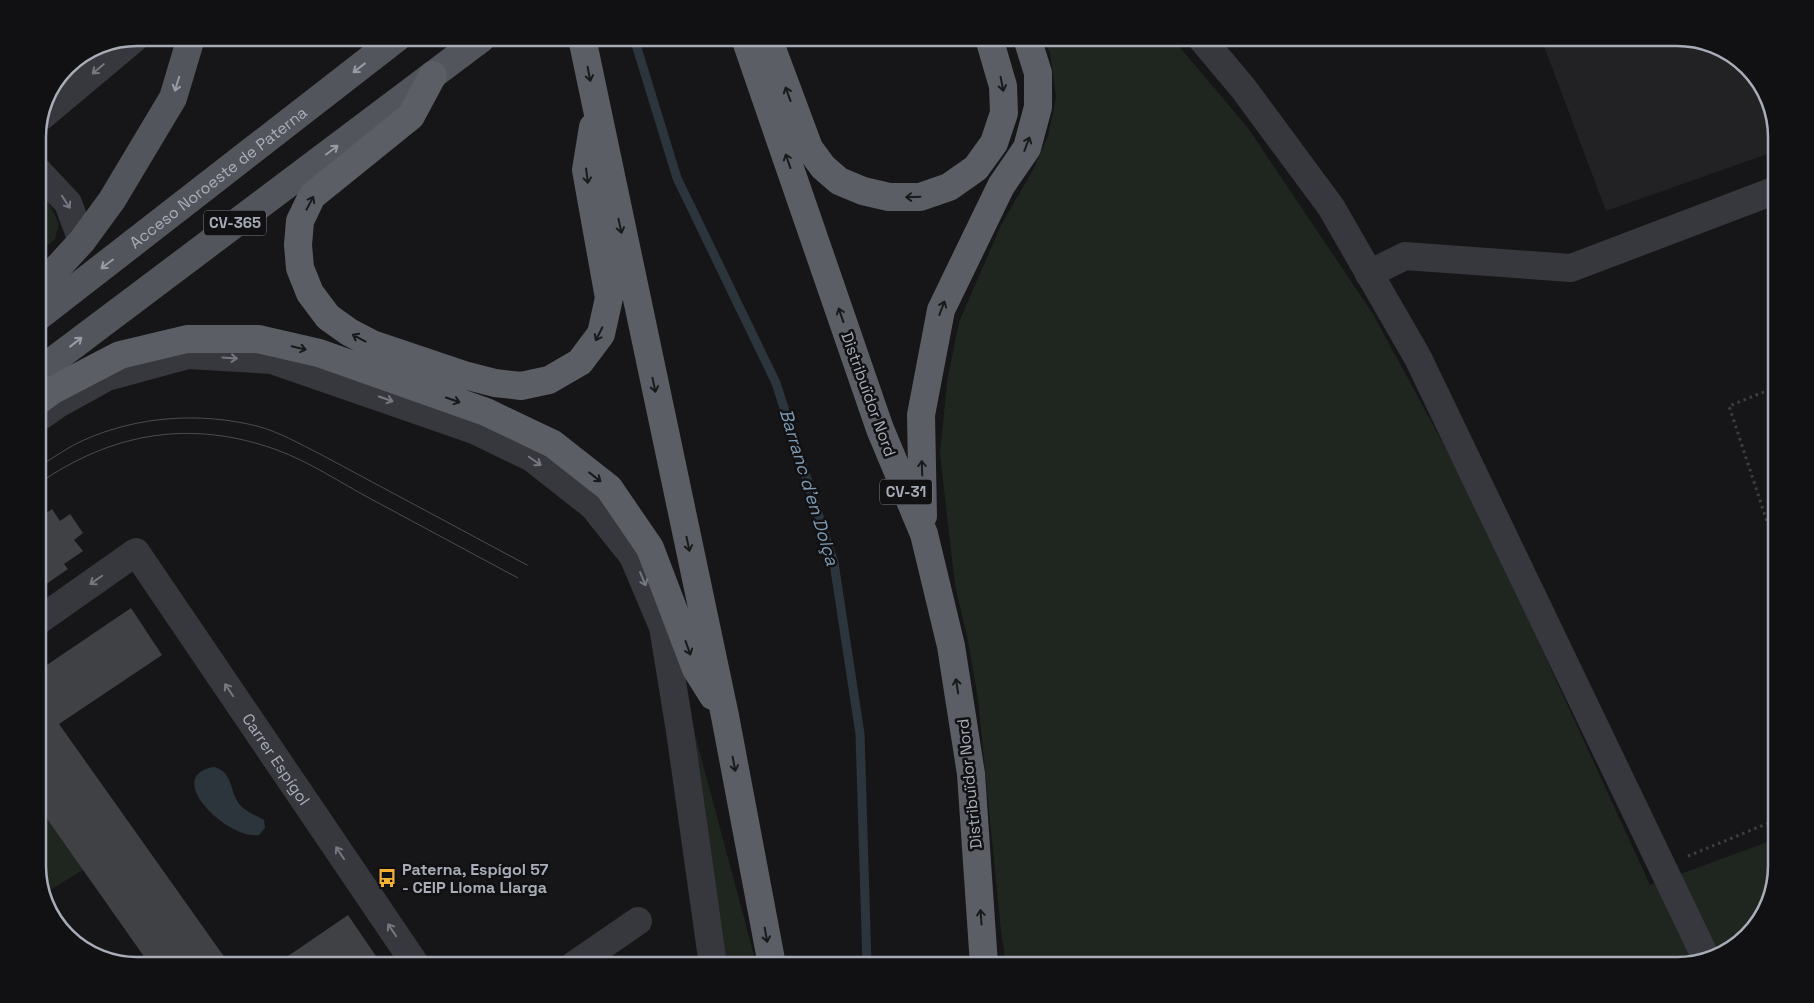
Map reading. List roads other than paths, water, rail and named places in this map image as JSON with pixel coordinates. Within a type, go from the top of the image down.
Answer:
[{"type":"highway","points":[[584,46],[725,716],[770,957]]},
{"type":"highway","name":"Distribuïdor Nord","points":[[748,46],[880,429],[924,534],[951,646],[971,774],[983,957]]},
{"type":"highway","points":[[771,46],[809,148],[823,167],[839,180],[863,192],[889,197],[920,197],[949,187],[976,168],[994,143],[1004,113],[1003,86],[990,46]]},
{"type":"highway","points":[[924,534],[921,415],[940,310],[1001,186],[1027,148],[1038,107],[1038,73],[1030,46]]},
{"type":"highway","points":[[433,75],[411,116],[312,196],[300,221],[298,245],[300,268],[310,293],[328,317],[349,332],[372,344],[464,375],[495,383],[521,386],[549,380],[580,362],[601,334],[609,298],[586,170],[596,110]]},
{"type":"highway","points":[[46,395],[120,355],[187,339],[258,339],[319,353],[486,412],[553,444],[609,488],[650,548],[696,669],[725,716]]},
{"type":"main road","points":[[46,280],[82,242],[112,200],[173,98],[189,46]]},
{"type":"main road","name":"Acceso Noroeste de Paterna","points":[[46,311],[387,46]]},
{"type":"main road","name":"CV-365","points":[[46,366],[471,46]]},
{"type":"street","points":[[1209,46],[1243,88],[1331,207],[1418,358],[1704,953]]},
{"type":"street","points":[[51,109],[124,47]]},
{"type":"street","points":[[46,180],[68,203],[82,242]]},
{"type":"street","points":[[1369,274],[1405,256],[1572,268],[1768,193]]},
{"type":"street","points":[[46,412],[107,377],[188,355],[272,360],[474,430],[532,458],[593,506],[633,556],[663,627],[680,731],[712,957]]},
{"type":"street","name":"Carrer Espígol","points":[[46,615],[136,552],[410,957]]},
{"type":"street","points":[[587,957],[638,921]]},
{"type":"waterway","name":"Barranc d'en Dolça","points":[[636,46],[677,178],[776,383],[834,563],[860,734],[867,957]]},
{"type":"tram line","points":[[46,462],[84,440],[105,432],[147,421],[191,418],[214,419],[257,426],[297,442],[527,565]]},
{"type":"tram line","points":[[46,479],[66,466],[95,452],[124,442],[153,436],[184,433],[245,440],[301,460],[518,578]]},
{"type":"place","name":"Paterna, Espígol 57 - CEIP Lloma Llarga","points":[[387,878]]}]
